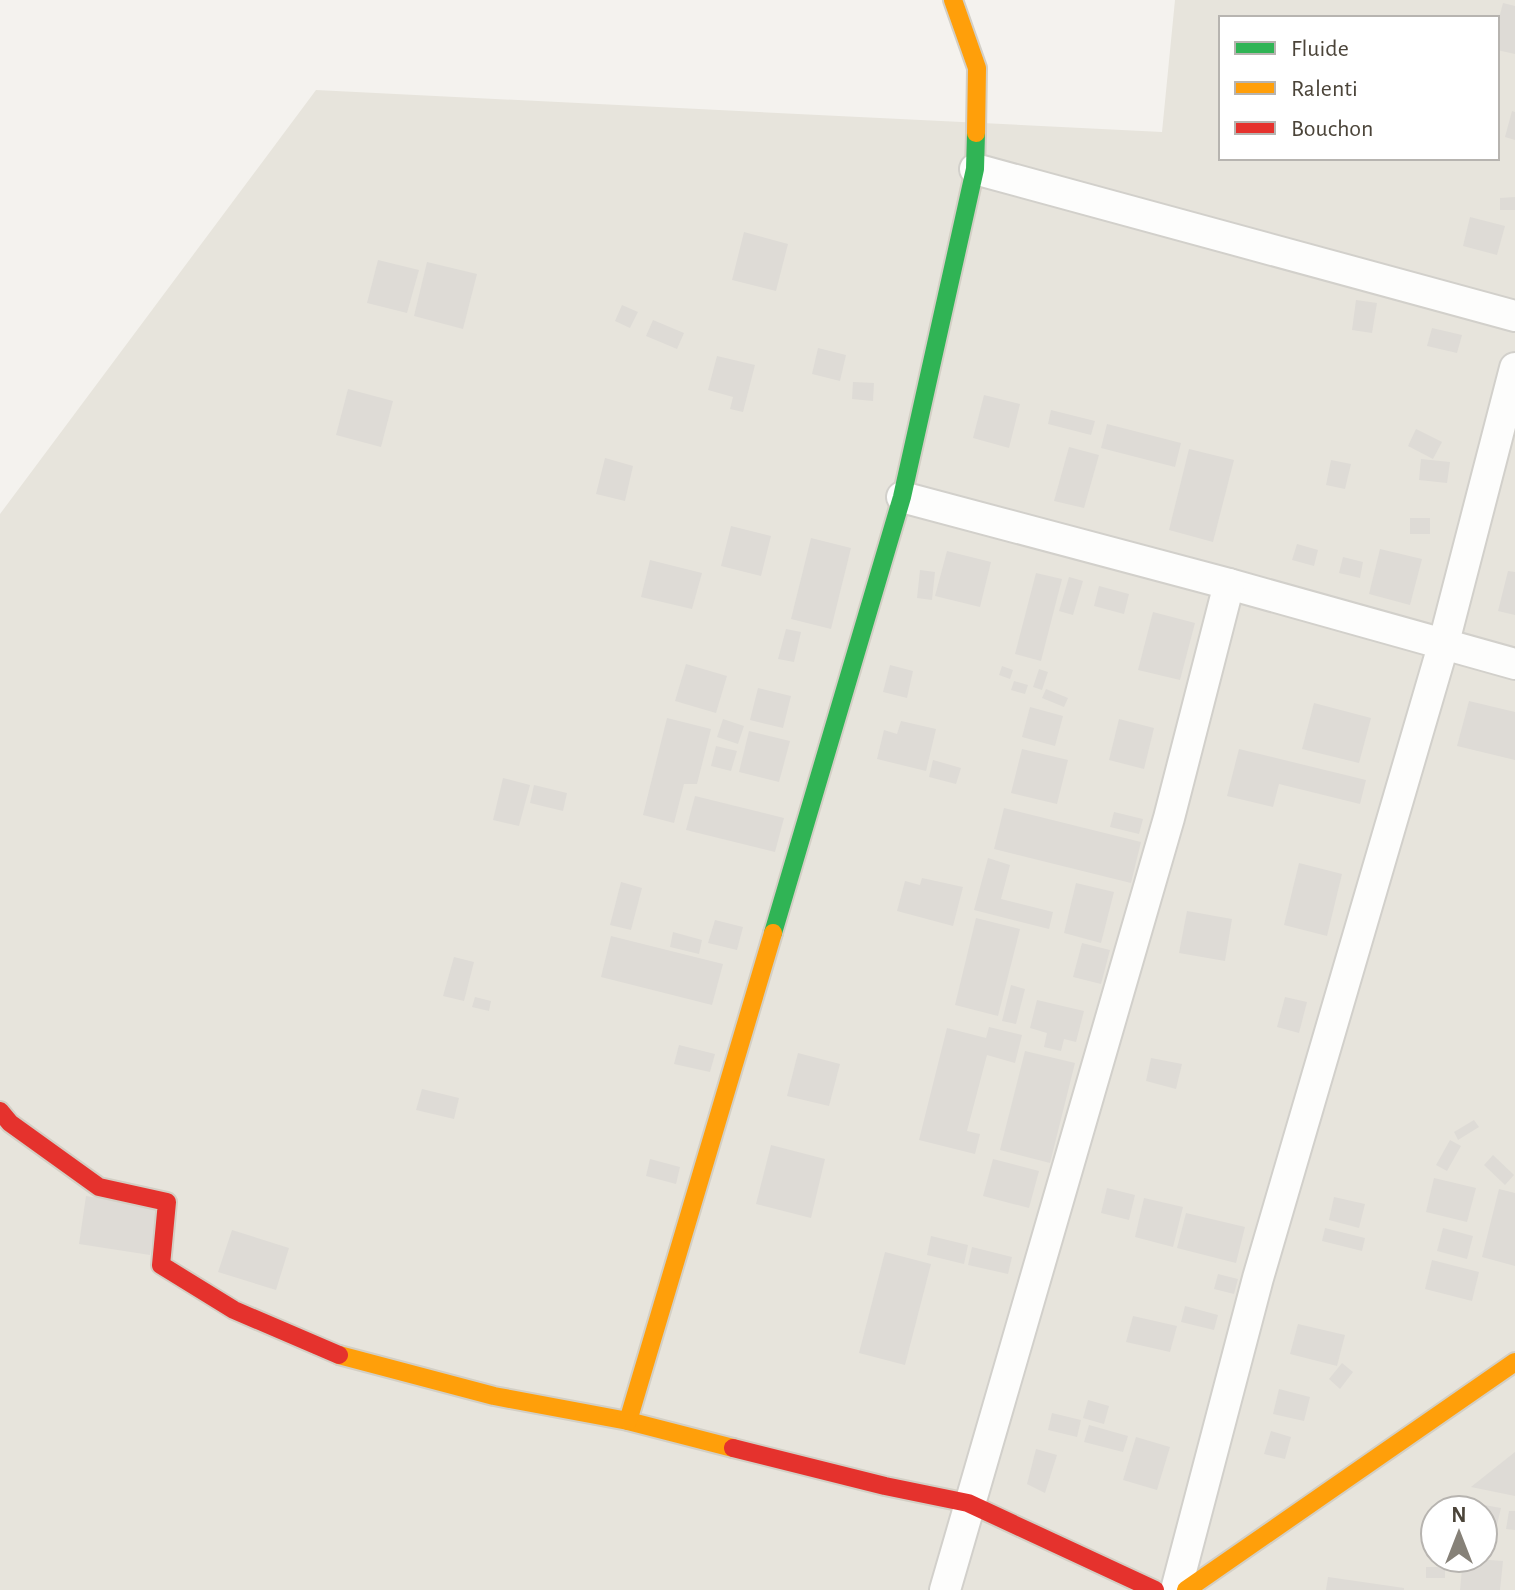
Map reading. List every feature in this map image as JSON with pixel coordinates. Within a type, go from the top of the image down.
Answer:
[{"type":"street","points":[[628,1421],[902,497],[975,169],[977,68],[953,0]]},
{"type":"street","points":[[975,169],[1515,316]]},
{"type":"street","points":[[1176,1590],[1258,1278],[1443,646],[1515,368]]},
{"type":"street","points":[[902,497],[1515,664]]},
{"type":"street","points":[[945,1590],[1169,818],[1229,584]]},
{"type":"street","points":[[0,1111],[10,1123],[99,1187],[167,1202],[161,1265],[234,1310],[336,1354],[494,1396],[628,1421],[885,1486],[968,1503],[1155,1590]]},
{"type":"street","points":[[1186,1590],[1515,1362]]},
{"type":"shaded area","points":[[1175,0],[1515,0],[1515,1590],[0,1590],[0,514],[316,90],[1162,132]]},
{"type":"building","points":[[1503,3],[1515,6],[1515,54],[1499,50],[1499,18]]},
{"type":"building","points":[[1512,111],[1515,112],[1515,140],[1505,137]]},
{"type":"building","points":[[1515,197],[1515,210],[1500,210],[1500,198]]},
{"type":"building","points":[[1470,217],[1505,226],[1497,255],[1463,246]]},
{"type":"building","points":[[744,232],[788,244],[776,291],[732,280]]},
{"type":"building","points":[[378,260],[419,270],[407,313],[367,303]]},
{"type":"building","points":[[427,262],[477,274],[463,329],[414,316]]},
{"type":"building","points":[[1356,300],[1377,303],[1372,333],[1352,330]]},
{"type":"building","points":[[622,305],[638,312],[630,328],[615,321]]},
{"type":"building","points":[[653,320],[684,333],[677,349],[646,336]]},
{"type":"building","points":[[1432,328],[1462,335],[1457,353],[1427,346]]},
{"type":"building","points":[[818,348],[846,355],[840,381],[812,374]]},
{"type":"building","points":[[717,356],[755,365],[743,412],[730,409],[733,397],[708,390]]},
{"type":"building","points":[[853,382],[874,383],[873,401],[852,399]]},
{"type":"building","points":[[348,389],[393,401],[381,447],[336,435]]},
{"type":"building","points":[[984,395],[1020,404],[1009,448],[973,438]]},
{"type":"building","points":[[1051,410],[1095,421],[1091,435],[1048,424]]},
{"type":"building","points":[[1107,424],[1181,443],[1175,467],[1101,448]]},
{"type":"building","points":[[1416,429],[1442,442],[1433,459],[1408,446]]},
{"type":"building","points":[[1069,447],[1099,455],[1084,508],[1054,501]]},
{"type":"building","points":[[1189,449],[1234,460],[1213,542],[1169,530]]},
{"type":"building","points":[[605,458],[633,466],[625,501],[596,494]]},
{"type":"building","points":[[1421,459],[1450,462],[1447,483],[1419,480]]},
{"type":"building","points":[[1331,460],[1351,464],[1345,489],[1326,485]]},
{"type":"building","points":[[1410,518],[1430,518],[1430,534],[1410,534]]},
{"type":"building","points":[[731,526],[771,536],[761,576],[721,566]]},
{"type":"building","points":[[811,538],[851,548],[831,629],[791,619]]},
{"type":"building","points":[[1297,544],[1318,550],[1314,566],[1292,560]]},
{"type":"building","points":[[1380,549],[1422,559],[1410,605],[1369,594]]},
{"type":"building","points":[[947,551],[991,562],[980,607],[935,596]]},
{"type":"building","points":[[1343,557],[1363,562],[1360,578],[1339,573]]},
{"type":"building","points":[[650,560],[702,573],[692,609],[641,597]]},
{"type":"building","points":[[920,570],[935,572],[932,600],[917,598]]},
{"type":"building","points":[[1508,571],[1515,572],[1515,615],[1498,611]]},
{"type":"building","points":[[1036,573],[1062,579],[1041,661],[1015,654]]},
{"type":"building","points":[[1069,577],[1083,581],[1073,615],[1059,611]]},
{"type":"building","points":[[1099,586],[1129,594],[1124,614],[1094,606]]},
{"type":"building","points":[[1153,612],[1195,623],[1180,680],[1138,670]]},
{"type":"building","points":[[786,629],[801,632],[794,662],[778,659]]},
{"type":"building","points":[[686,664],[727,676],[716,713],[675,701]]},
{"type":"building","points":[[890,665],[913,671],[907,698],[883,692]]},
{"type":"building","points":[[1002,666],[1013,670],[1010,679],[999,675]]},
{"type":"building","points":[[1039,669],[1048,672],[1042,690],[1033,687]]},
{"type":"building","points":[[1014,681],[1028,685],[1025,694],[1011,690]]},
{"type":"building","points":[[758,688],[791,696],[783,728],[750,720]]},
{"type":"building","points":[[1046,689],[1068,698],[1064,707],[1042,698]]},
{"type":"building","points":[[1469,701],[1515,712],[1515,760],[1457,746]]},
{"type":"building","points":[[1314,703],[1371,718],[1359,763],[1302,749]]},
{"type":"building","points":[[1030,707],[1063,716],[1055,746],[1022,737]]},
{"type":"building","points":[[667,718],[711,729],[697,784],[684,784],[674,823],[643,815]]},
{"type":"building","points":[[723,719],[744,726],[738,744],[717,737]]},
{"type":"building","points":[[1119,719],[1154,728],[1144,769],[1109,760]]},
{"type":"building","points":[[901,721],[936,729],[926,771],[877,759],[884,730],[897,734]]},
{"type":"building","points":[[749,731],[790,741],[779,782],[739,772]]},
{"type":"building","points":[[716,746],[737,751],[731,771],[711,766]]},
{"type":"building","points":[[1022,749],[1068,760],[1057,804],[1011,793]]},
{"type":"building","points":[[1239,749],[1366,780],[1360,804],[1279,784],[1273,807],[1227,796]]},
{"type":"building","points":[[933,760],[961,768],[956,784],[929,777]]},
{"type":"building","points":[[503,778],[530,785],[519,826],[493,820]]},
{"type":"building","points":[[534,785],[567,793],[563,811],[530,803]]},
{"type":"building","points":[[695,796],[784,818],[775,852],[686,830]]},
{"type":"building","points":[[1004,808],[1141,842],[1131,883],[994,849]]},
{"type":"building","points":[[1114,812],[1143,819],[1139,834],[1110,827]]},
{"type":"building","points":[[988,858],[1010,865],[1001,899],[1053,912],[1049,929],[974,910]]},
{"type":"building","points":[[1299,863],[1342,874],[1327,936],[1284,925]]},
{"type":"building","points":[[922,878],[963,887],[953,926],[897,911],[905,881],[920,885]]},
{"type":"building","points":[[621,882],[642,888],[631,930],[610,925]]},
{"type":"building","points":[[1076,883],[1114,892],[1101,943],[1064,933]]},
{"type":"building","points":[[1187,911],[1232,919],[1225,961],[1179,953]]},
{"type":"building","points":[[976,918],[1020,929],[998,1016],[955,1005]]},
{"type":"building","points":[[715,920],[743,927],[737,950],[708,943]]},
{"type":"building","points":[[673,932],[702,940],[699,954],[670,947]]},
{"type":"building","points":[[611,936],[723,964],[712,1005],[601,977]]},
{"type":"building","points":[[1082,943],[1110,950],[1101,984],[1073,977]]},
{"type":"building","points":[[454,957],[474,962],[464,1001],[443,996]]},
{"type":"building","points":[[1011,985],[1025,989],[1016,1024],[1002,1021]]},
{"type":"building","points":[[475,997],[491,1001],[489,1011],[472,1007]]},
{"type":"building","points":[[1285,997],[1307,1002],[1299,1033],[1277,1027]]},
{"type":"building","points":[[1037,1000],[1084,1011],[1076,1042],[1064,1039],[1061,1051],[1044,1047],[1047,1033],[1030,1028]]},
{"type":"building","points":[[989,1027],[1022,1035],[1015,1063],[987,1055],[967,1131],[980,1134],[975,1154],[919,1140],[947,1028],[986,1038]]},
{"type":"building","points":[[679,1045],[715,1054],[710,1072],[674,1064]]},
{"type":"building","points":[[1025,1051],[1075,1063],[1050,1163],[1000,1150]]},
{"type":"building","points":[[798,1053],[840,1064],[829,1106],[787,1096]]},
{"type":"building","points":[[1151,1058],[1182,1064],[1176,1089],[1146,1081]]},
{"type":"building","points":[[422,1089],[459,1098],[454,1119],[416,1110]]},
{"type":"building","points":[[1474,1120],[1479,1127],[1458,1140],[1454,1132]]},
{"type":"building","points":[[1450,1140],[1461,1146],[1447,1171],[1436,1165]]},
{"type":"building","points":[[771,1145],[825,1159],[811,1218],[756,1204]]},
{"type":"building","points":[[1493,1155],[1514,1175],[1505,1185],[1484,1165]]},
{"type":"building","points":[[650,1159],[680,1167],[676,1184],[646,1176]]},
{"type":"building","points":[[993,1159],[1039,1171],[1029,1208],[983,1196]]},
{"type":"building","points":[[1434,1178],[1476,1188],[1467,1222],[1426,1212]]},
{"type":"building","points":[[1107,1188],[1135,1195],[1129,1220],[1101,1213]]},
{"type":"building","points":[[1499,1189],[1515,1193],[1515,1266],[1482,1257]]},
{"type":"building","points":[[86,1196],[158,1207],[150,1255],[79,1244]]},
{"type":"building","points":[[1334,1197],[1365,1204],[1359,1228],[1329,1220]]},
{"type":"building","points":[[1144,1198],[1183,1207],[1173,1247],[1135,1237]]},
{"type":"building","points":[[1186,1213],[1245,1227],[1236,1263],[1177,1248]]},
{"type":"building","points":[[1325,1228],[1365,1238],[1362,1251],[1322,1241]]},
{"type":"building","points":[[1443,1228],[1473,1236],[1467,1259],[1437,1251]]},
{"type":"building","points":[[232,1230],[289,1248],[276,1290],[218,1272]]},
{"type":"building","points":[[931,1236],[968,1245],[964,1264],[927,1255]]},
{"type":"building","points":[[972,1247],[1012,1257],[1008,1274],[968,1265]]},
{"type":"building","points":[[885,1252],[931,1264],[905,1365],[859,1353]]},
{"type":"building","points":[[1432,1260],[1479,1272],[1472,1301],[1425,1289]]},
{"type":"building","points":[[1218,1274],[1238,1279],[1234,1294],[1214,1289]]},
{"type":"building","points":[[1185,1306],[1218,1315],[1214,1330],[1181,1322]]},
{"type":"building","points":[[1133,1316],[1177,1326],[1170,1352],[1126,1342]]},
{"type":"building","points":[[1298,1324],[1345,1335],[1337,1366],[1290,1354]]},
{"type":"building","points":[[1342,1363],[1353,1372],[1340,1389],[1329,1379]]},
{"type":"building","points":[[1279,1389],[1310,1397],[1304,1421],[1273,1414]]},
{"type":"building","points":[[1088,1400],[1109,1406],[1104,1424],[1083,1418]]},
{"type":"building","points":[[1052,1413],[1081,1420],[1077,1437],[1048,1430]]},
{"type":"building","points":[[1089,1425],[1128,1436],[1123,1452],[1084,1442]]},
{"type":"building","points":[[1271,1431],[1291,1437],[1285,1459],[1264,1454]]},
{"type":"building","points":[[1136,1437],[1170,1447],[1157,1490],[1123,1480]]},
{"type":"building","points":[[1036,1449],[1057,1455],[1045,1493],[1027,1484]]},
{"type":"building","points":[[1515,1452],[1515,1496],[1471,1487]]},
{"type":"building","points":[[1509,1511],[1515,1511],[1515,1530],[1506,1529]]},
{"type":"building","points":[[1499,1561],[1503,1561],[1500,1590],[1460,1590],[1462,1574],[1499,1574]]},
{"type":"building","points":[[1426,1574],[1445,1574],[1445,1578],[1426,1578]]},
{"type":"building","points":[[1328,1577],[1404,1588],[1404,1590],[1326,1590]]},
{"type":"traffic: fast","points":[[773,933],[902,497],[975,169],[976,133]]},
{"type":"traffic: slow","points":[[953,0],[977,68],[976,133]]},
{"type":"traffic: slow","points":[[628,1421],[773,933]]},
{"type":"traffic: slow","points":[[339,1355],[494,1396],[628,1421],[733,1448]]},
{"type":"traffic: slow","points":[[1186,1590],[1515,1362]]},
{"type":"traffic: jam","points":[[0,1111],[10,1123],[99,1187],[167,1202],[161,1265],[234,1310],[339,1355]]},
{"type":"traffic: jam","points":[[733,1448],[968,1503],[1155,1590]]}]
